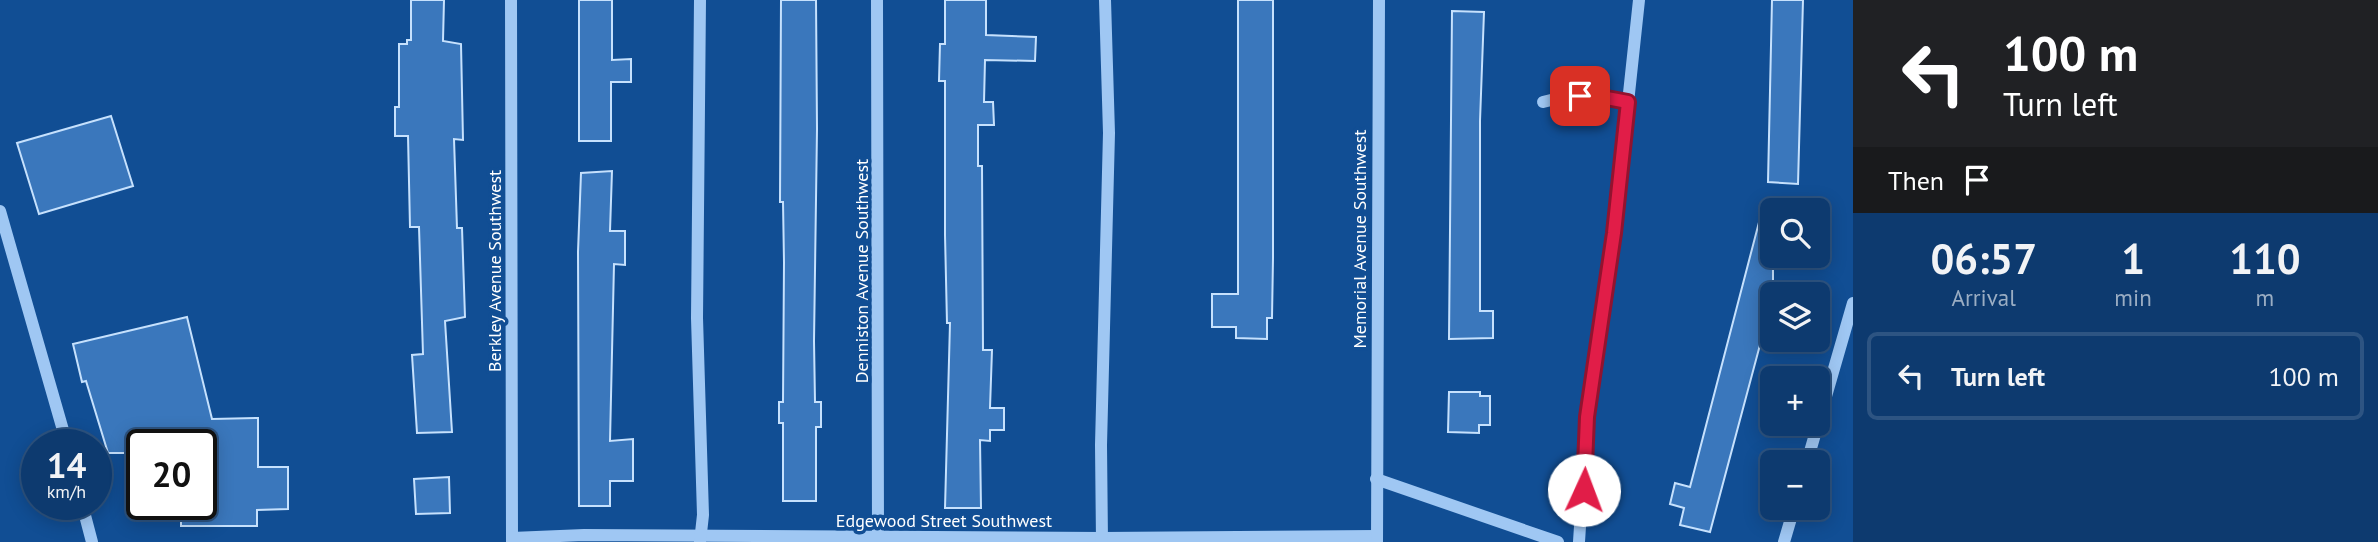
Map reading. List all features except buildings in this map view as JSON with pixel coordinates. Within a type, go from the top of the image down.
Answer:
[{"type":"street","name":"Berkley Avenue Southwest","points":[[511,0],[512,540]]},
{"type":"street","points":[[700,0],[697,318],[702,515],[700,539]]},
{"type":"street","name":"Denniston Avenue Southwest","points":[[877,0],[878,540]]},
{"type":"street","points":[[1102,540],[1101,445],[1110,133],[1105,0]]},
{"type":"street","name":"Memorial Avenue Southwest","points":[[1377,539],[1379,0]]},
{"type":"street","points":[[1579,542],[1587,417],[1614,233],[1639,0]]},
{"type":"street","points":[[1543,102],[1564,96],[1596,96],[1628,102]]},
{"type":"street","points":[[0,211],[63,429]]},
{"type":"street","points":[[1810,450],[1853,303]]},
{"type":"street","points":[[1376,479],[1558,542]]},
{"type":"street","points":[[86,520],[92,542]]},
{"type":"street","points":[[1784,542],[1790,520]]},
{"type":"street","name":"Edgewood Street Southwest","points":[[512,540],[584,536],[878,540],[1377,539]]},
{"type":"route","points":[[1580,96],[1628,102],[1614,233],[1587,417],[1584,490]]}]
